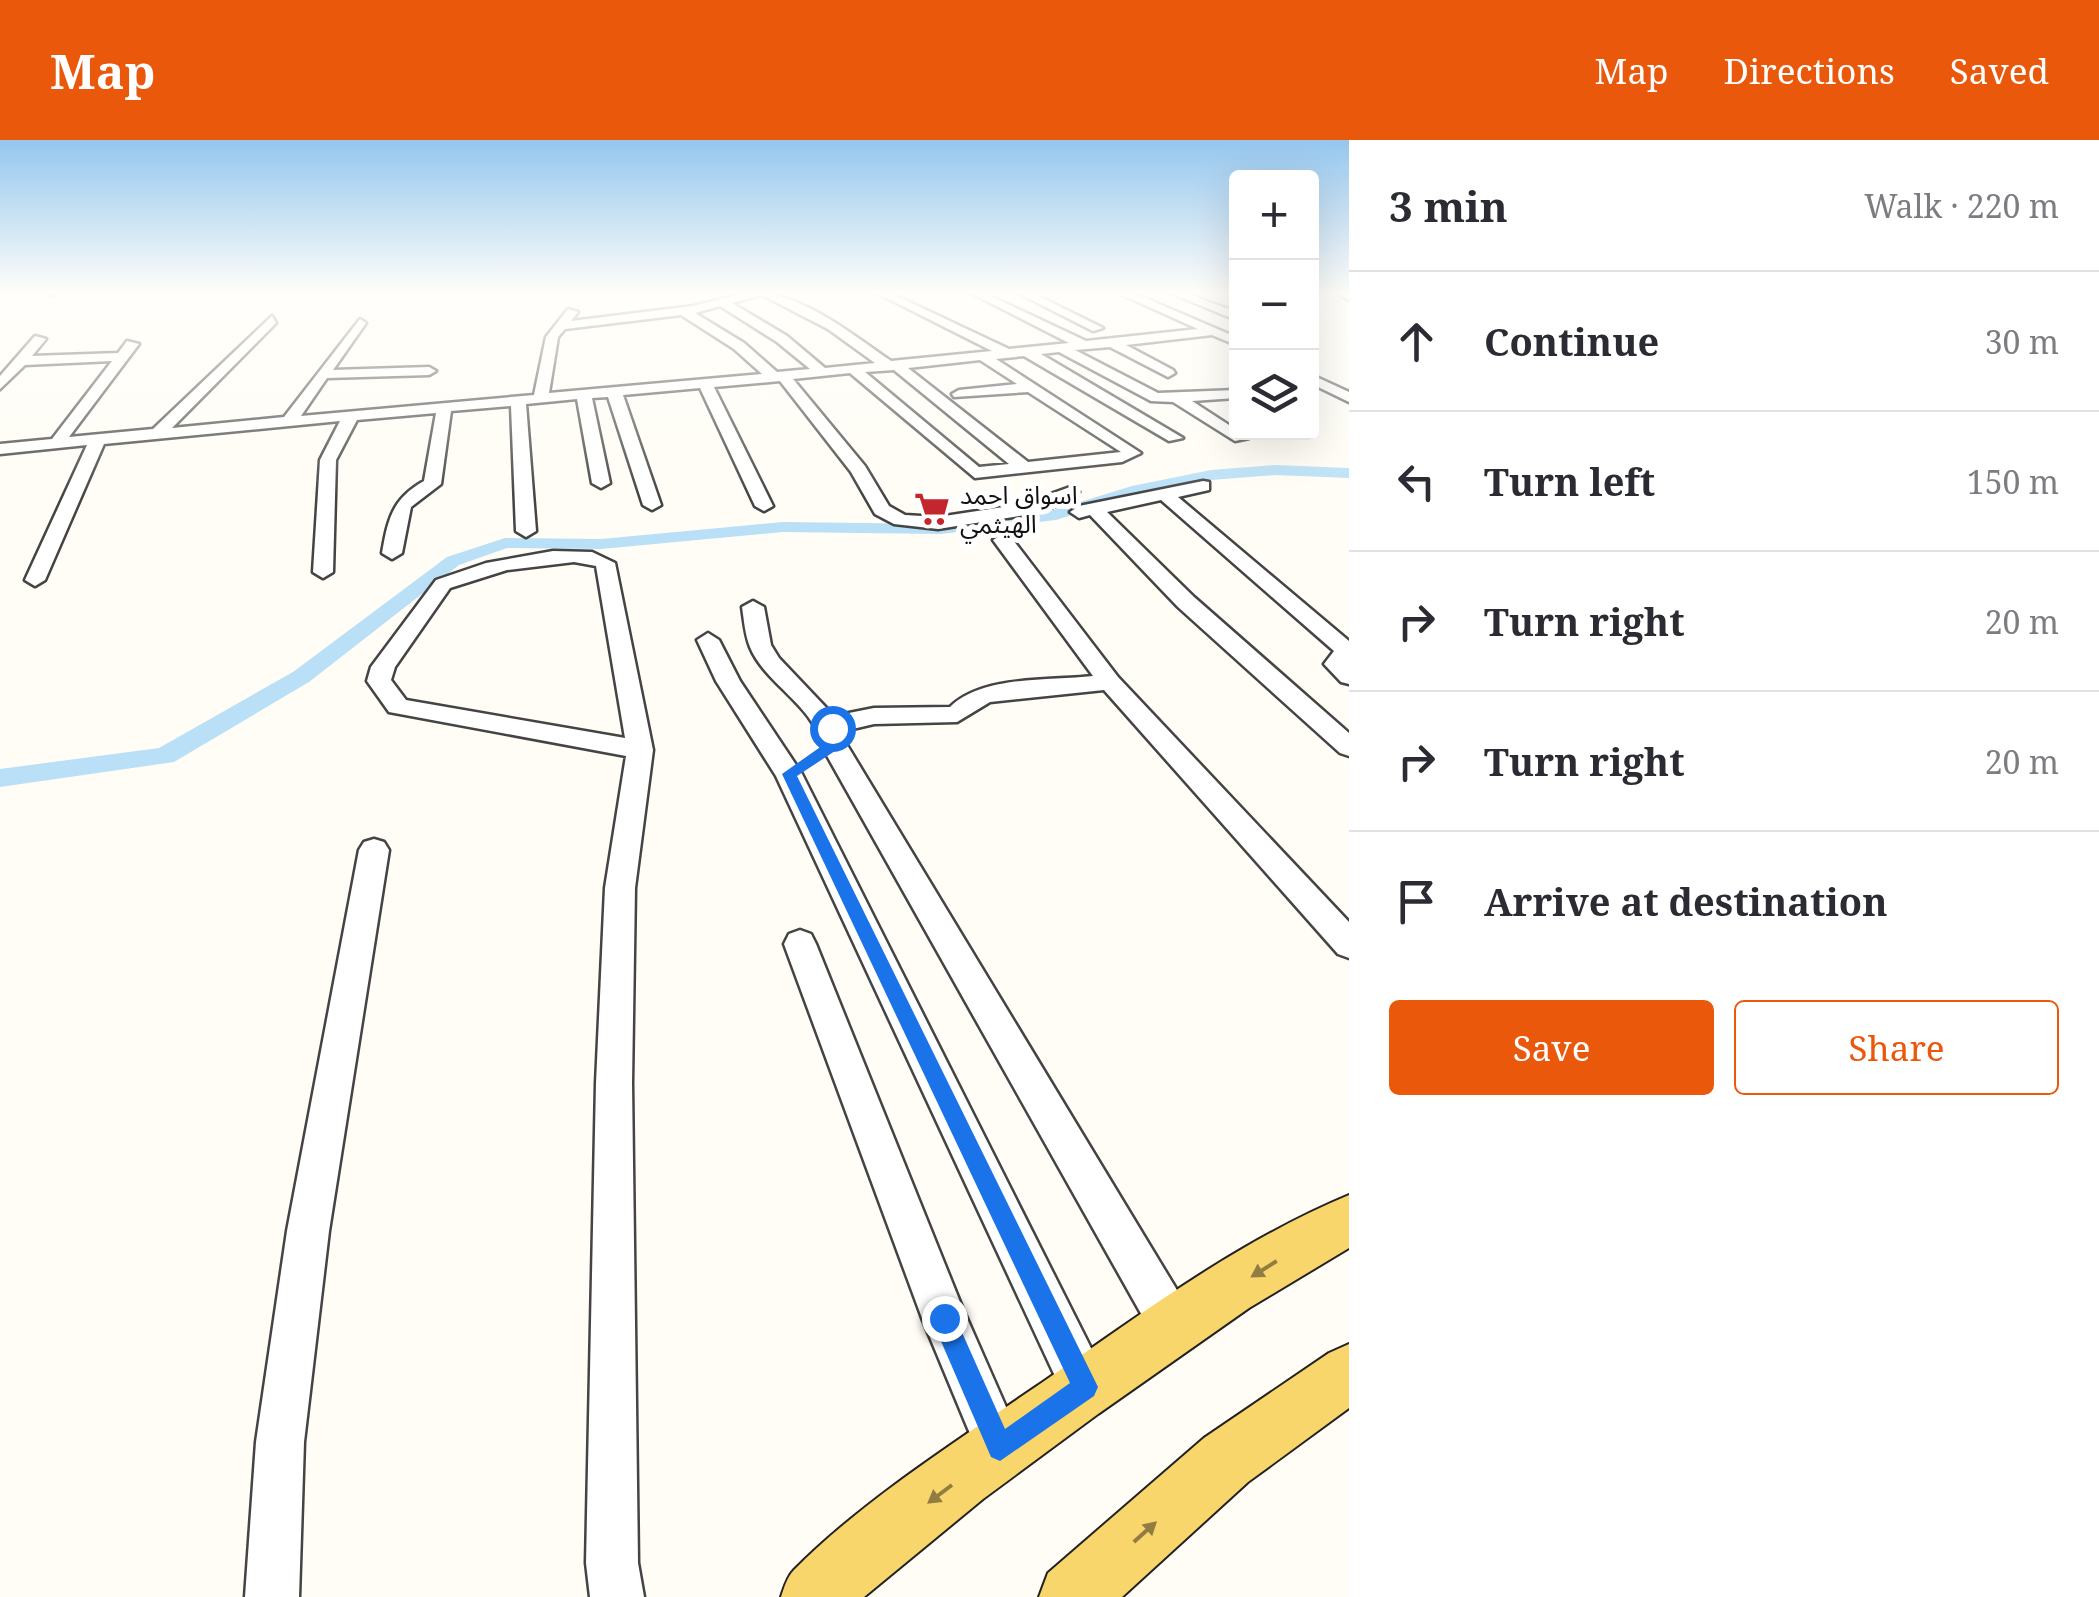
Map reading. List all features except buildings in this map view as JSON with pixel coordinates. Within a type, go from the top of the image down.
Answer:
[{"type":"main road","points":[[814,1597],[860,1556],[1085,1387],[1173,1326],[1318,1236],[1349,1221]]},
{"type":"main road","points":[[1072,1597],[1226,1460],[1349,1373]]},
{"type":"street","points":[[0,385],[21,361],[31,360]]},
{"type":"street","points":[[57,444],[120,360]]},
{"type":"street","points":[[159,432],[232,360]]},
{"type":"street","points":[[290,420],[334,360]]},
{"type":"street","points":[[540,400],[550,360]]},
{"type":"street","points":[[757,360],[780,378],[859,470],[882,510],[900,520],[938,523],[1011,511],[1064,498],[1070,492]]},
{"type":"street","points":[[806,360],[822,374]]},
{"type":"street","points":[[882,360],[1026,469]]},
{"type":"street","points":[[0,449],[950,360]]},
{"type":"street","points":[[854,370],[975,472],[1127,455],[989,360]]},
{"type":"street","points":[[1048,360],[1176,438]]},
{"type":"street","points":[[1082,360],[1156,398],[1229,395]]},
{"type":"street","points":[[1144,360],[1168,373]]},
{"type":"street","points":[[324,374],[430,371]]},
{"type":"street","points":[[706,384],[764,506]]},
{"type":"street","points":[[1319,385],[1349,398]]},
{"type":"street","points":[[960,394],[1031,387]]},
{"type":"street","points":[[615,394],[652,505]]},
{"type":"street","points":[[584,397],[601,482]]},
{"type":"street","points":[[1179,399],[1229,430]]},
{"type":"street","points":[[518,402],[526,532]]},
{"type":"street","points":[[392,553],[400,506],[405,498],[432,484],[444,409]]},
{"type":"street","points":[[324,572],[328,460],[351,416]]},
{"type":"street","points":[[34,580],[98,439]]},
{"type":"street","points":[[1011,511],[1028,522],[1037,522],[1203,486]]},
{"type":"street","points":[[1164,494],[1346,650],[1336,664],[1349,678]]},
{"type":"street","points":[[1094,509],[1186,602],[1349,747]]},
{"type":"street","points":[[1003,540],[1110,682],[1349,944]]},
{"type":"street","points":[[617,1597],[612,1563],[614,1064],[620,888],[640,750],[604,563],[593,556],[567,556],[453,578],[443,584],[384,666],[380,681],[398,706],[640,750]]},
{"type":"street","points":[[753,607],[760,645],[832,737],[1173,1326]]},
{"type":"street","points":[[708,640],[728,681],[789,774],[1085,1387]]},
{"type":"street","points":[[789,774],[832,737],[842,720],[957,714],[969,702],[985,695],[1110,682]]},
{"type":"street","points":[[272,1597],[280,1442],[300,1289],[333,1072],[374,850]]},
{"type":"street","points":[[800,944],[944,1318],[1000,1448]]},
{"type":"waterway","points":[[0,778],[165,756],[301,677],[453,561],[505,543],[601,544],[783,527],[941,529],[1056,515],[1138,489],[1211,475],[1275,470],[1349,473]]},
{"type":"place","name":"اسواق احمد الهيثمي","points":[[932,509]]},
{"type":"route","points":[[832,728],[834,745],[789,774],[1085,1387],[1000,1448],[944,1318]]}]
